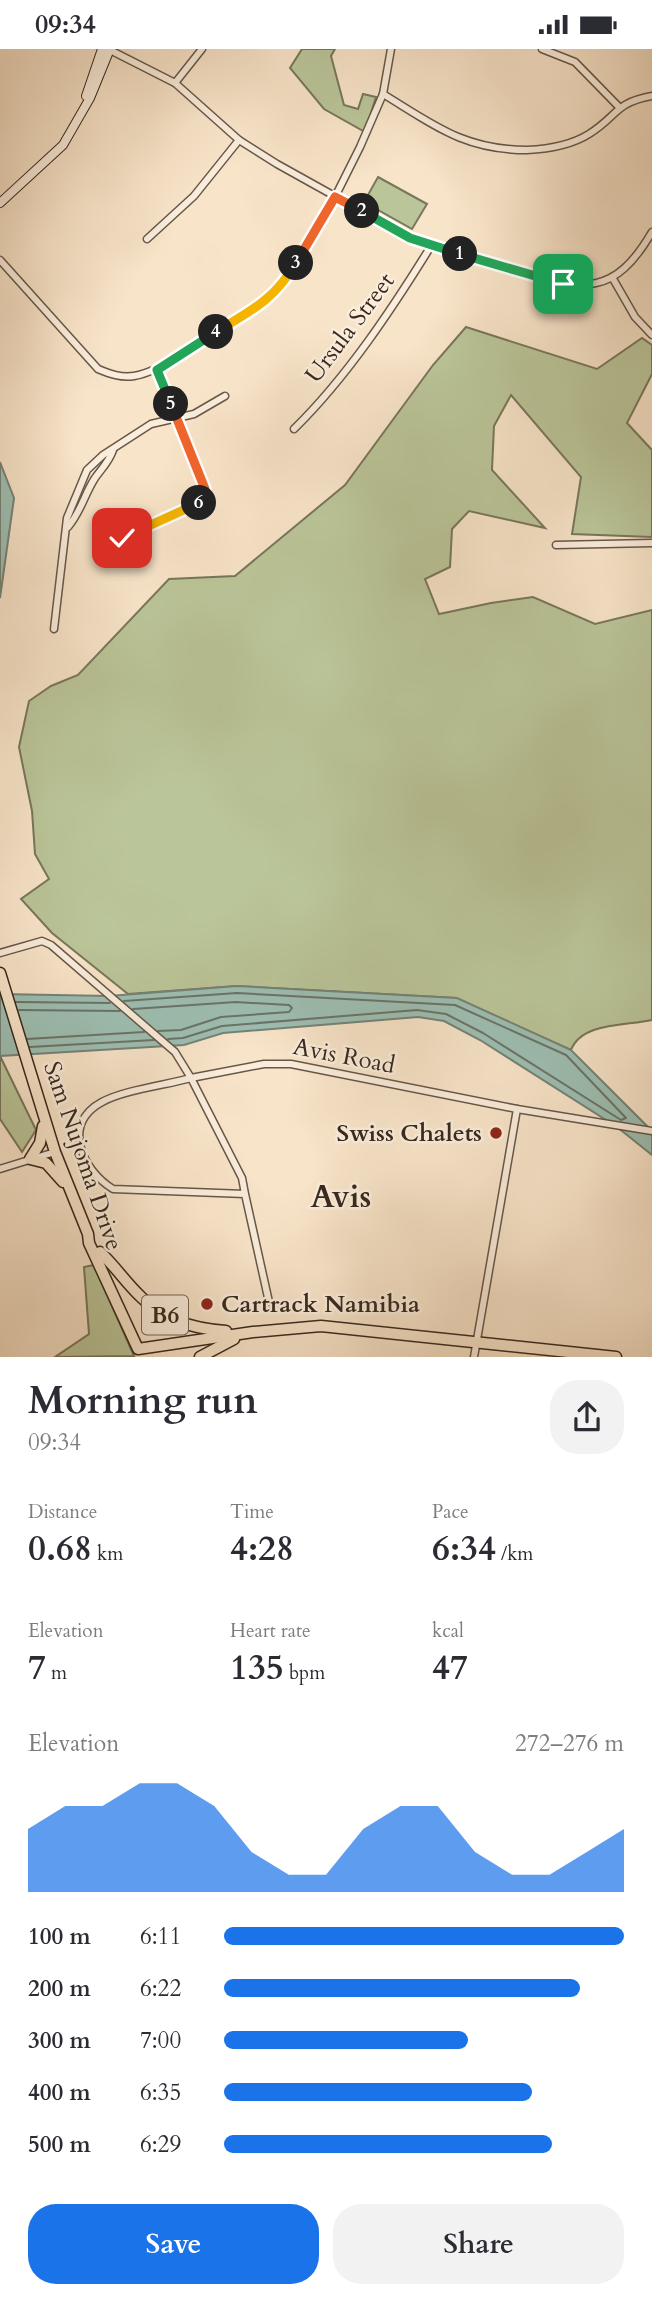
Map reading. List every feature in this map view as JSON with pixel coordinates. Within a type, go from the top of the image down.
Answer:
[{"type":"highway","name":"Sam Nujoma Drive","points":[[0,973],[55,1152],[88,1234],[89,1243],[141,1349]]},
{"type":"highway","points":[[40,1106],[43,1135],[30,1159],[50,1166],[69,1189]]},
{"type":"highway","name":"B6","points":[[88,1234],[100,1252],[142,1299],[168,1317],[205,1329],[253,1332]]},
{"type":"highway","name":"B6","points":[[100,1252],[141,1349],[253,1332],[321,1326],[616,1356]]},
{"type":"highway","points":[[200,1356],[253,1332]]},
{"type":"street","points":[[81,115],[102,49]]},
{"type":"street","points":[[0,203],[63,145],[81,115],[109,49],[175,83],[239,140],[335,197],[410,238],[431,246],[563,284],[589,286],[612,278],[635,258],[652,232]]},
{"type":"street","points":[[175,83],[202,49]]},
{"type":"street","points":[[0,260],[98,369],[119,376],[157,370],[274,294],[284,284],[335,197],[383,94],[391,49]]},
{"type":"street","points":[[542,49],[575,62],[620,107]]},
{"type":"street","points":[[383,94],[459,139],[492,149],[509,150],[563,145],[589,134],[628,101],[652,96]]},
{"type":"street","points":[[147,239],[194,196],[239,140]]},
{"type":"street","name":"Ursula Street","points":[[294,429],[312,411],[398,299],[431,246]]},
{"type":"street","points":[[612,278],[635,317],[652,335]]},
{"type":"street","points":[[122,538],[202,501],[205,489],[157,370]]},
{"type":"street","points":[[54,629],[66,529],[73,502],[87,470],[150,424],[205,410],[225,396]]},
{"type":"street","points":[[66,529],[83,506],[94,480],[108,464],[114,449]]},
{"type":"street","points":[[73,502],[79,508],[83,506]]},
{"type":"street","points":[[556,545],[652,544]]},
{"type":"street","points":[[0,953],[41,941],[51,944],[175,1052],[232,1156],[246,1194],[269,1302]]},
{"type":"street","name":"Avis Road","points":[[246,1194],[113,1189],[102,1182],[88,1166],[80,1150],[78,1138],[82,1126],[89,1113],[100,1103],[114,1097],[264,1064],[290,1064],[517,1109],[652,1131]]},
{"type":"street","points":[[474,1356],[517,1109]]},
{"type":"street","points":[[0,1169],[55,1152]]},
{"type":"green space","points":[[302,49],[335,49],[331,56],[344,105],[358,109],[363,94],[376,97],[365,132],[324,109],[290,68]]},
{"type":"green space","points":[[378,177],[427,204],[412,229],[364,202]]},
{"type":"green space","points":[[466,327],[597,369],[642,338],[652,345],[652,374],[627,423],[652,450],[652,537],[572,534],[581,477],[511,395],[494,426],[492,470],[545,528],[469,511],[452,529],[450,567],[425,579],[439,614],[533,597],[595,624],[652,610],[652,1020],[595,1030],[585,1034],[571,1050],[456,998],[237,986],[128,994],[52,933],[21,899],[49,879],[35,854],[32,811],[19,747],[29,701],[51,686],[78,675],[169,579],[235,576],[345,485],[433,365]]},
{"type":"green space","points":[[0,1056],[36,1130],[22,1152],[0,1119]]},
{"type":"green space","points":[[94,1265],[134,1356],[55,1357],[89,1334],[84,1267]]},
{"type":"water","points":[[0,462],[14,498],[0,598]]},
{"type":"water","points":[[237,986],[457,998],[571,1050],[652,1131],[652,1155],[617,1127],[480,1040],[444,1021],[418,1017],[223,1033],[184,1045],[0,1056],[0,994],[109,996]]},
{"type":"place","name":"Swiss Chalets","points":[[496,1133]]},
{"type":"place","name":"Cartrack Namibia","points":[[207,1304]]},
{"type":"district","name":"Avis","points":[[341,1197]]},
{"type":"route","points":[[122,538],[198,504],[204,495],[205,489],[157,370],[274,294],[284,284],[335,197],[410,238],[563,284]]}]
